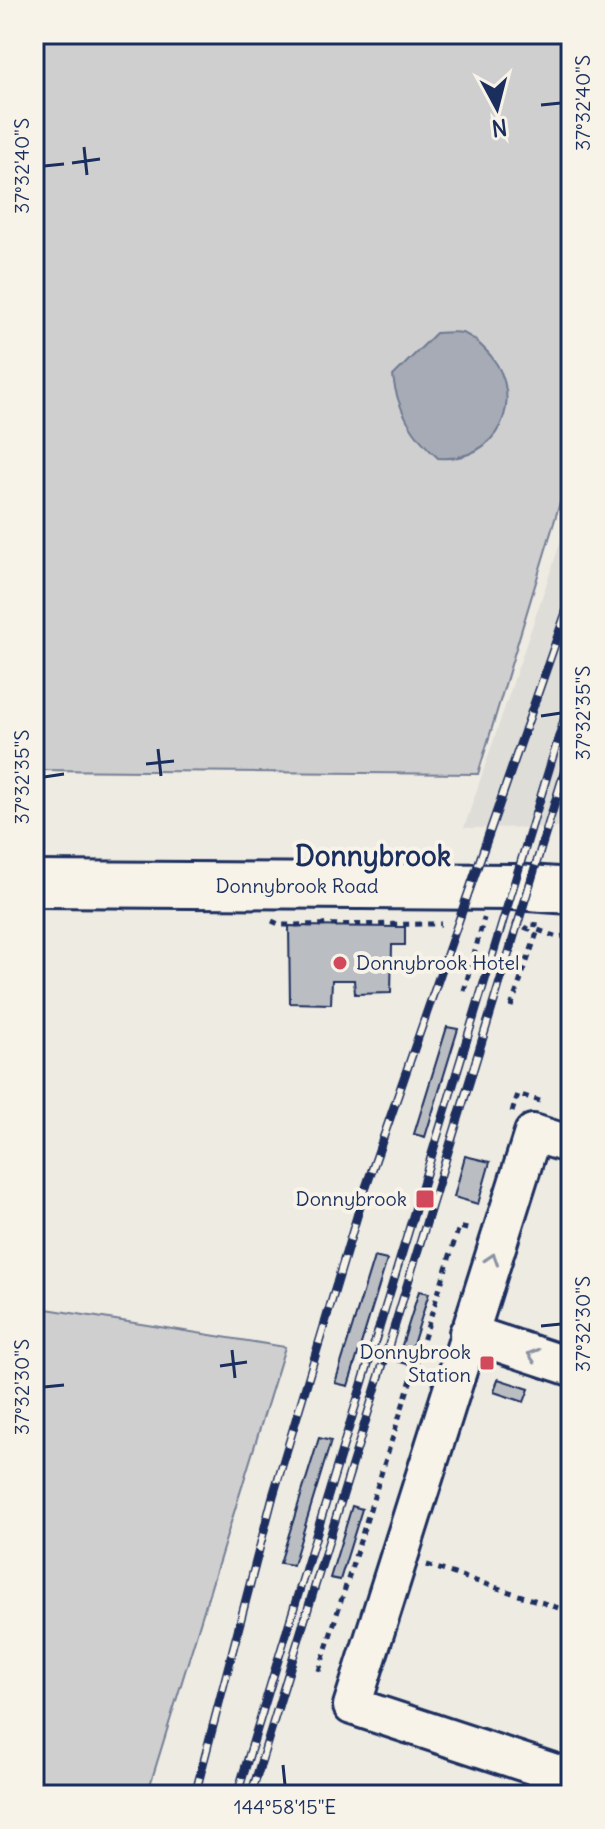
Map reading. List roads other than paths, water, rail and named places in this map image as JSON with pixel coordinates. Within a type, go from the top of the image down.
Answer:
[{"type":"main road","name":"Donnybrook Road","points":[[34,884],[567,890]]},
{"type":"lane","points":[[571,1145],[533,1133],[397,1555],[352,1706],[571,1778]]},
{"type":"lane","points":[[468,1333],[571,1367]]},
{"type":"railway","points":[[195,1795],[273,1496],[364,1193],[571,598]]},
{"type":"railway","points":[[237,1795],[571,697]]},
{"type":"railway","points":[[251,1795],[571,750]]},
{"type":"place","name":"Donnybrook Hotel","points":[[340,963]]},
{"type":"place","name":"Donnybrook","points":[[425,1199]]},
{"type":"place","name":"Donnybrook Station","points":[[487,1363]]},
{"type":"district","name":"Donnybrook","points":[[373,856]]}]
